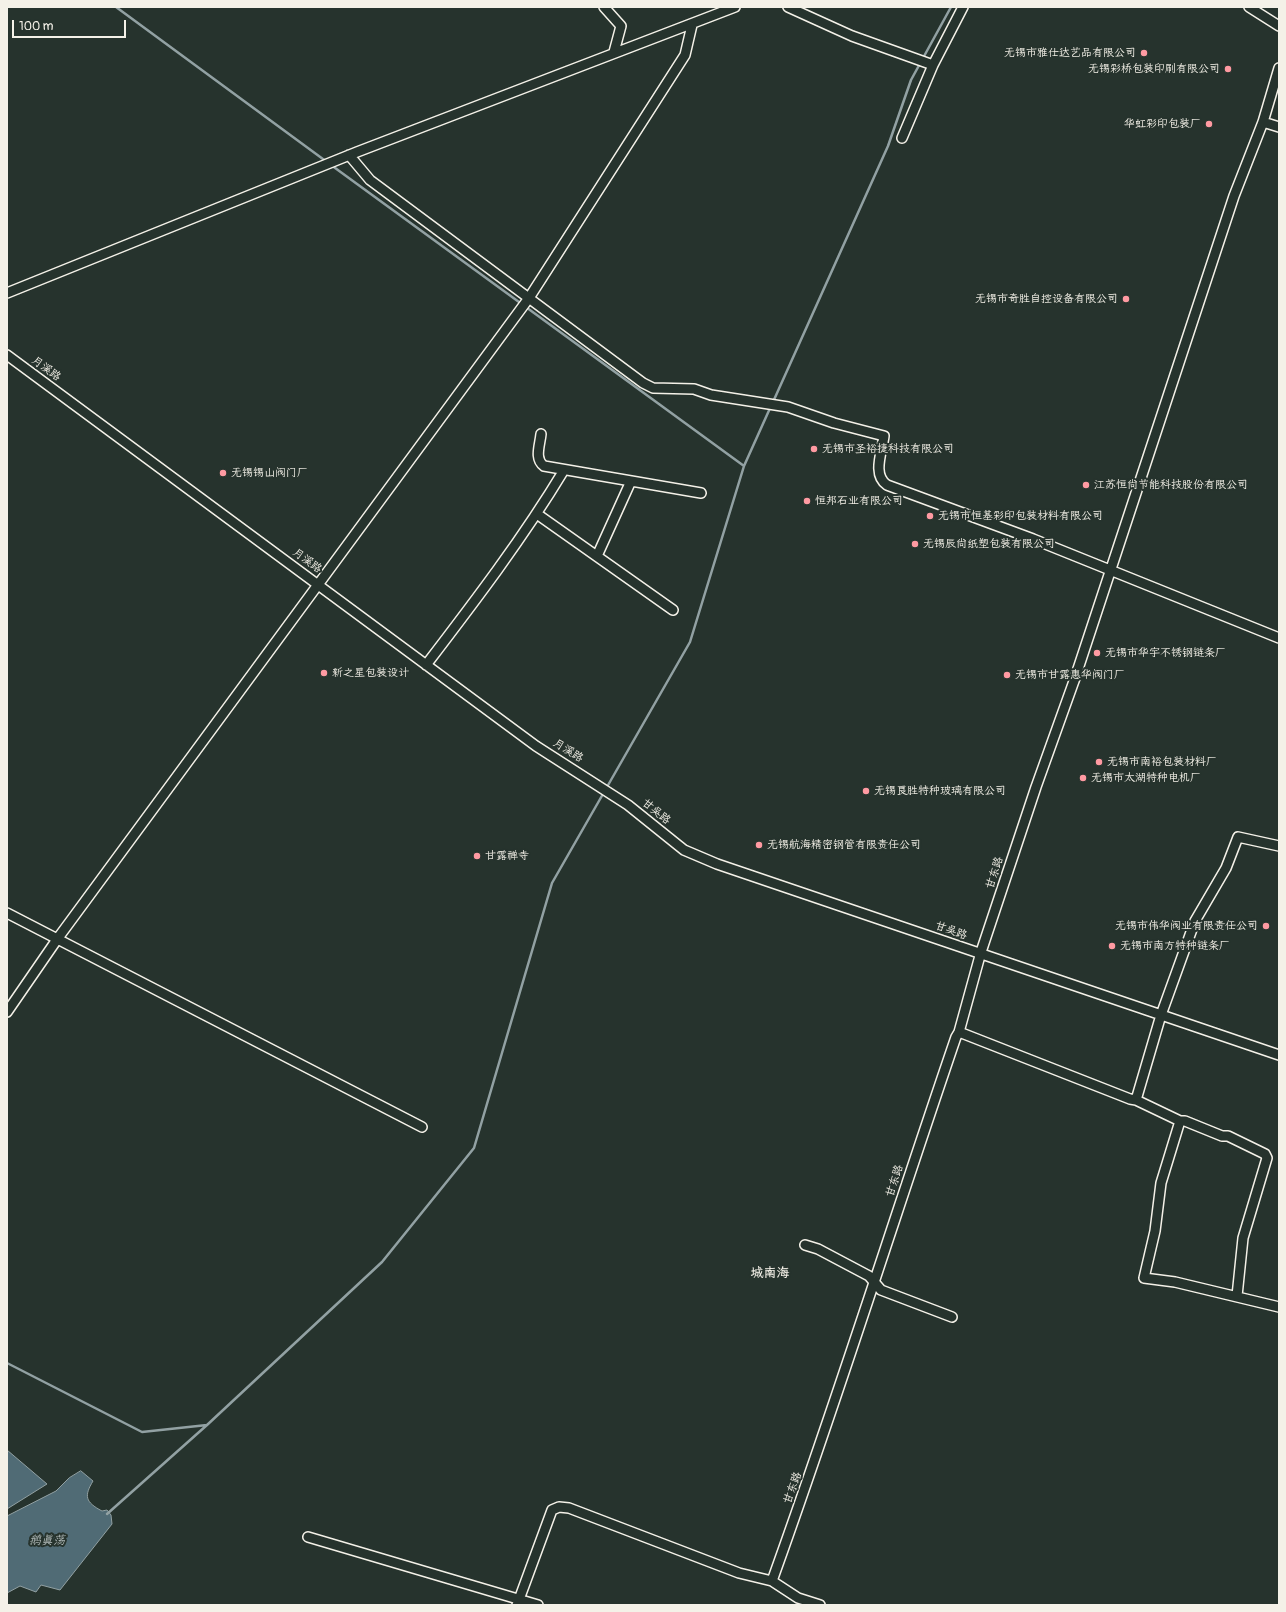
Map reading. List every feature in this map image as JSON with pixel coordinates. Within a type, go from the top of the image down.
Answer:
[{"type":"street","points":[[604,7],[621,26],[614,52]]},
{"type":"street","points":[[7,293],[348,155],[614,52],[692,25],[735,7]]},
{"type":"street","points":[[788,7],[852,36],[930,64]]},
{"type":"street","points":[[902,138],[930,64],[963,7]]},
{"type":"street","points":[[1249,7],[1279,26]]},
{"type":"street","points":[[7,1012],[58,938],[317,584],[528,300],[685,55],[692,25]]},
{"type":"street","name":"甘东路","points":[[772,1581],[812,1471],[938,1088],[959,1032],[981,953],[1036,787],[1074,681],[1234,196],[1263,122],[1279,68]]},
{"type":"street","points":[[1263,122],[1279,127]]},
{"type":"street","points":[[348,155],[370,180],[528,300],[643,383],[654,388],[694,389],[724,397],[770,403],[884,436],[878,472],[881,481],[888,485],[1033,539],[1279,638]]},
{"type":"street","name":"月溪路","points":[[7,355],[536,746],[595,782],[628,805]]},
{"type":"street","points":[[541,434],[538,459],[544,466],[701,493]]},
{"type":"street","points":[[426,665],[476,600],[537,514],[564,470]]},
{"type":"street","points":[[597,556],[631,481]]},
{"type":"street","points":[[537,514],[673,610]]},
{"type":"street","name":"甘吴路","points":[[628,805],[684,850],[717,864],[1279,1055]]},
{"type":"street","points":[[1136,1100],[1161,1015],[1195,921],[1226,868],[1238,837],[1279,846]]},
{"type":"street","points":[[7,913],[422,1127]]},
{"type":"street","points":[[959,1032],[1130,1099],[1136,1100],[1180,1121],[1185,1121],[1228,1136],[1266,1154],[1267,1158],[1242,1238],[1237,1296]]},
{"type":"street","points":[[1180,1121],[1161,1183],[1155,1231],[1144,1278],[1237,1296],[1279,1307]]},
{"type":"street","points":[[805,1246],[818,1249],[869,1276],[881,1290],[952,1317]]},
{"type":"street","points":[[518,1602],[552,1510],[559,1507],[569,1508],[739,1573],[772,1581],[798,1598],[820,1605]]},
{"type":"street","points":[[308,1537],[518,1602],[538,1605]]},
{"type":"water","points":[[7,1450],[47,1484],[7,1509]]},
{"type":"water","name":"鹅真荡","points":[[81,1471],[93,1481],[87,1495],[89,1502],[102,1511],[107,1510],[111,1515],[112,1524],[60,1590],[41,1585],[36,1592],[20,1586],[7,1593],[7,1516],[56,1491],[69,1478]]},
{"type":"waterway","points":[[116,7],[327,162]]},
{"type":"waterway","points":[[773,402],[888,146],[911,80],[951,7]]},
{"type":"waterway","points":[[331,165],[744,466]]},
{"type":"waterway","points":[[207,1425],[382,1262],[474,1148],[552,883],[690,642],[744,466],[771,406]]},
{"type":"waterway","points":[[7,1363],[142,1432],[207,1425],[107,1514]]},
{"type":"place","name":"无锡市雅仕达艺品有限公司","points":[[1144,53]]},
{"type":"place","name":"无锡彩桥包装印刷有限公司","points":[[1228,69]]},
{"type":"place","name":"华虹彩印包装厂","points":[[1209,124]]},
{"type":"place","name":"无锡市奇胜自控设备有限公司","points":[[1126,299]]},
{"type":"place","name":"无锡市圣裕捷科技有限公司","points":[[814,449]]},
{"type":"place","name":"无锡锡山阀门厂","points":[[223,473]]},
{"type":"place","name":"江苏恒尚节能科技股份有限公司","points":[[1086,485]]},
{"type":"place","name":"恒邦石业有限公司","points":[[807,501]]},
{"type":"place","name":"无锡市恒基彩印包装材料有限公司","points":[[930,516]]},
{"type":"place","name":"无锡辰尚纸塑包装有限公司","points":[[915,544]]},
{"type":"place","name":"无锡市华宇不锈钢链条厂","points":[[1097,653]]},
{"type":"place","name":"新之星包装设计","points":[[324,673]]},
{"type":"place","name":"无锡市甘露惠华阀门厂","points":[[1007,675]]},
{"type":"place","name":"无锡市南裕包装材料厂","points":[[1099,762]]},
{"type":"place","name":"无锡市太湖特种电机厂","points":[[1083,778]]},
{"type":"place","name":"无锡良胜特种玻璃有限公司","points":[[866,791]]},
{"type":"place","name":"无锡航海精密钢管有限责任公司","points":[[759,845]]},
{"type":"place","name":"甘露禅寺","points":[[477,856]]},
{"type":"place","name":"无锡市伟华阀业有限责任公司","points":[[1266,926]]},
{"type":"place","name":"无锡市南方特种链条厂","points":[[1112,946]]},
{"type":"district","name":"城南海","points":[[770,1274]]}]
